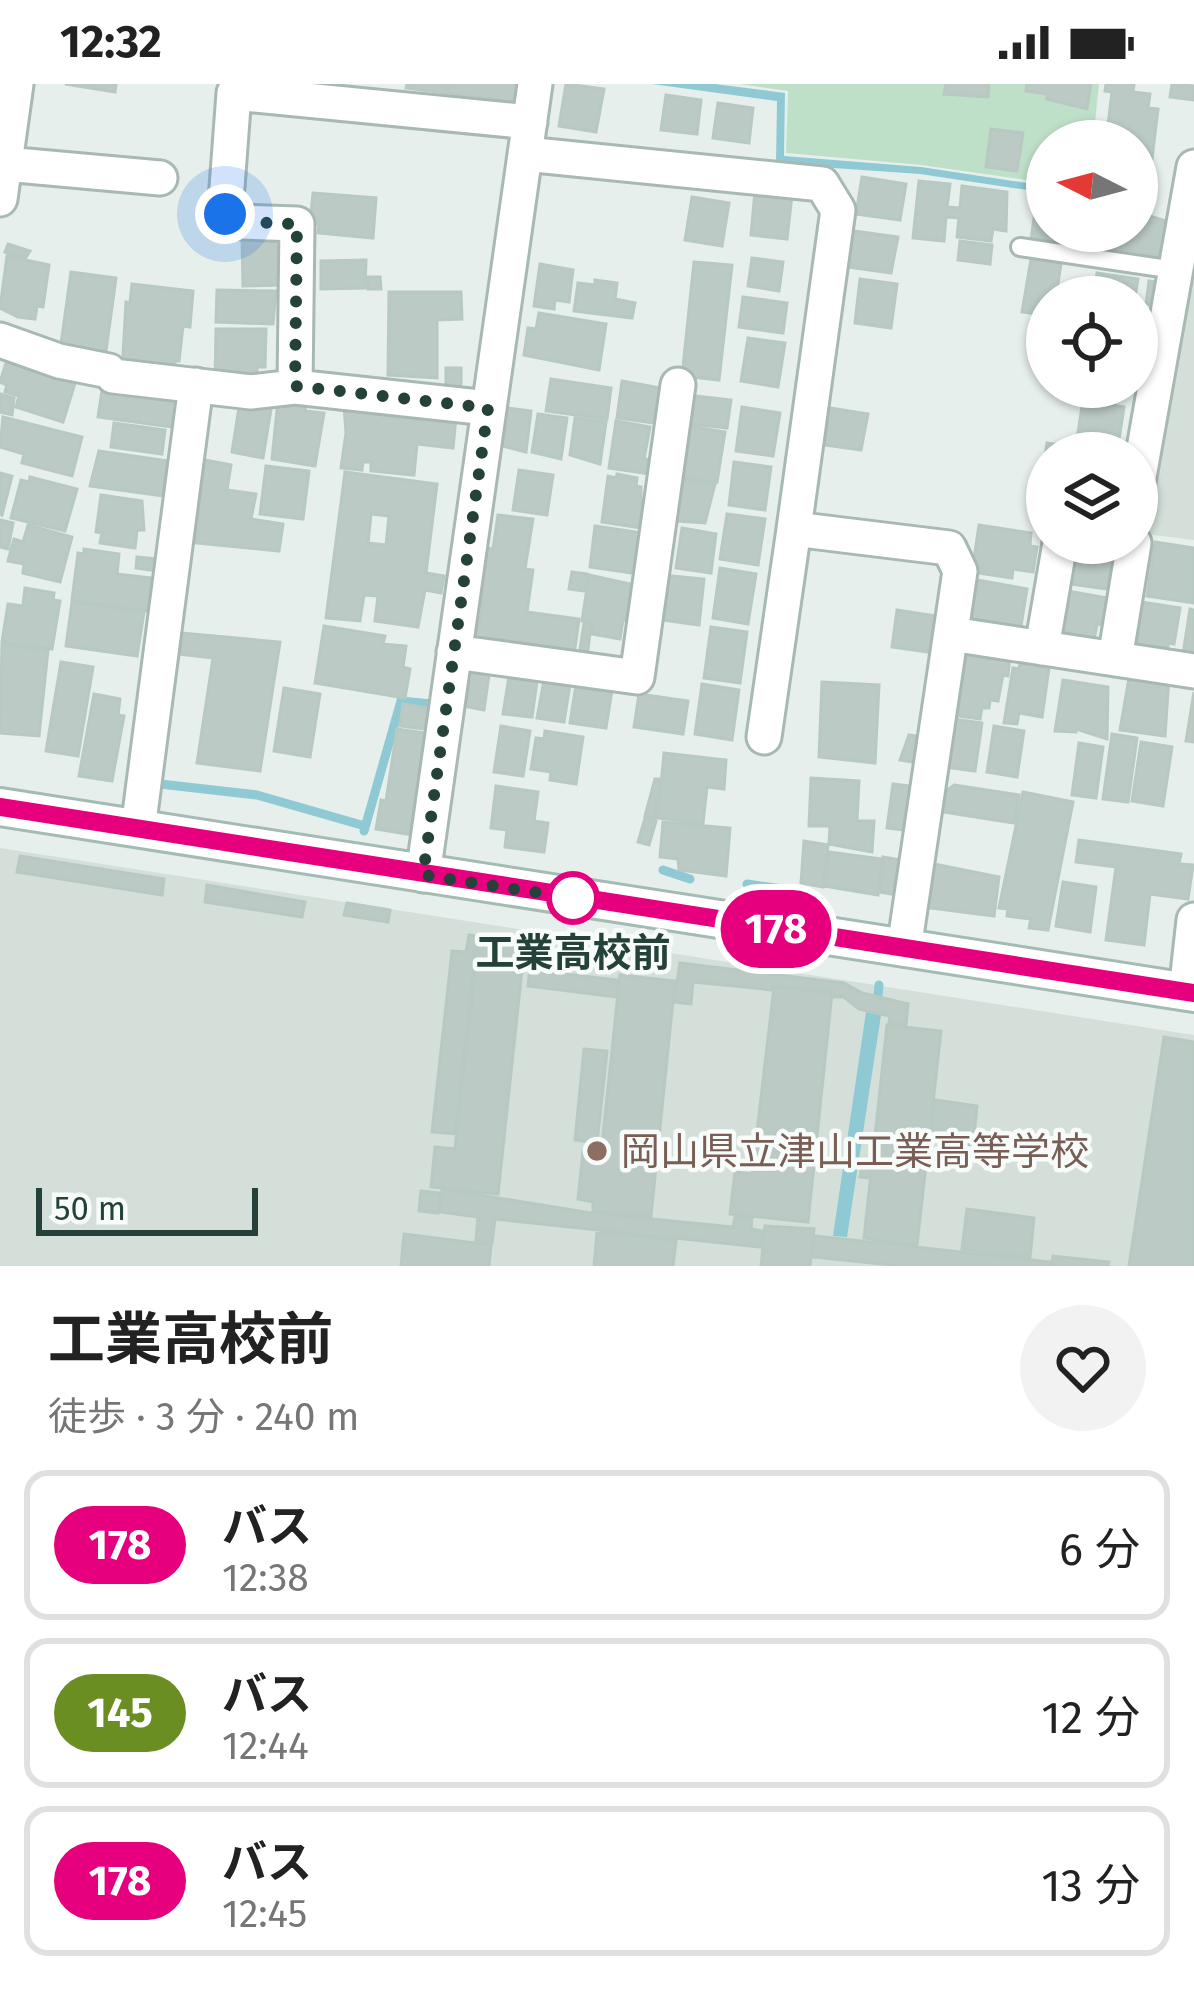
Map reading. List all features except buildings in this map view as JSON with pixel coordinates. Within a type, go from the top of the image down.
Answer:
[{"type":"street","points":[[0,199],[16,84]]},
{"type":"street","points":[[423,875],[535,84]]},
{"type":"street","points":[[295,386],[297,224],[243,222],[225,214],[234,93],[822,184],[838,210],[764,737]]},
{"type":"street","points":[[5,164],[160,178]]},
{"type":"street","points":[[1147,432],[1194,167]]},
{"type":"street","points":[[0,340],[59,361],[109,371],[112,376],[251,392],[295,386],[488,408]]},
{"type":"street","points":[[138,829],[196,385]]},
{"type":"street","points":[[454,652],[637,677],[678,386]]},
{"type":"street","points":[[794,529],[949,548],[960,572],[904,949]]},
{"type":"street","points":[[1042,648],[1056,564]]},
{"type":"street","points":[[1115,659],[1131,564]]},
{"type":"street","points":[[951,634],[1194,671]]},
{"type":"street","points":[[0,807],[1190,993],[1194,920]]},
{"type":"lane","points":[[1020,247],[1175,270]]},
{"type":"shaded area","points":[[1194,217],[1194,540],[1158,536],[1158,432],[1154,432]]},
{"type":"shaded area","name":"岡山県立津山工業高等学校","points":[[0,848],[1194,1035],[1194,1266],[0,1266]]},
{"type":"green space","points":[[739,84],[1099,84],[1095,120],[1026,120],[1026,180],[786,153],[788,91]]},
{"type":"water","points":[[652,84],[715,84],[785,93],[784,156],[921,167],[1026,183],[1026,190],[920,174],[776,164],[777,101]]},
{"type":"water","points":[[866,1012],[881,1015],[847,1237],[833,1236]]},
{"type":"waterway","points":[[364,831],[401,701],[431,704]]},
{"type":"waterway","points":[[160,784],[257,795],[365,826]]},
{"type":"waterway","points":[[663,870],[690,879]]},
{"type":"waterway","points":[[747,884],[789,890]]},
{"type":"waterway","points":[[877,1006],[879,985]]},
{"type":"bus line","name":"178","points":[[0,807],[1194,993]]},
{"type":"place","name":"工業高校前","points":[[573,898]]},
{"type":"place","name":"岡山県立津山工業高等学校","points":[[597,1151]]},
{"type":"route","points":[[225,214],[243,222],[297,224],[295,386],[488,408],[423,875],[573,898]]}]
